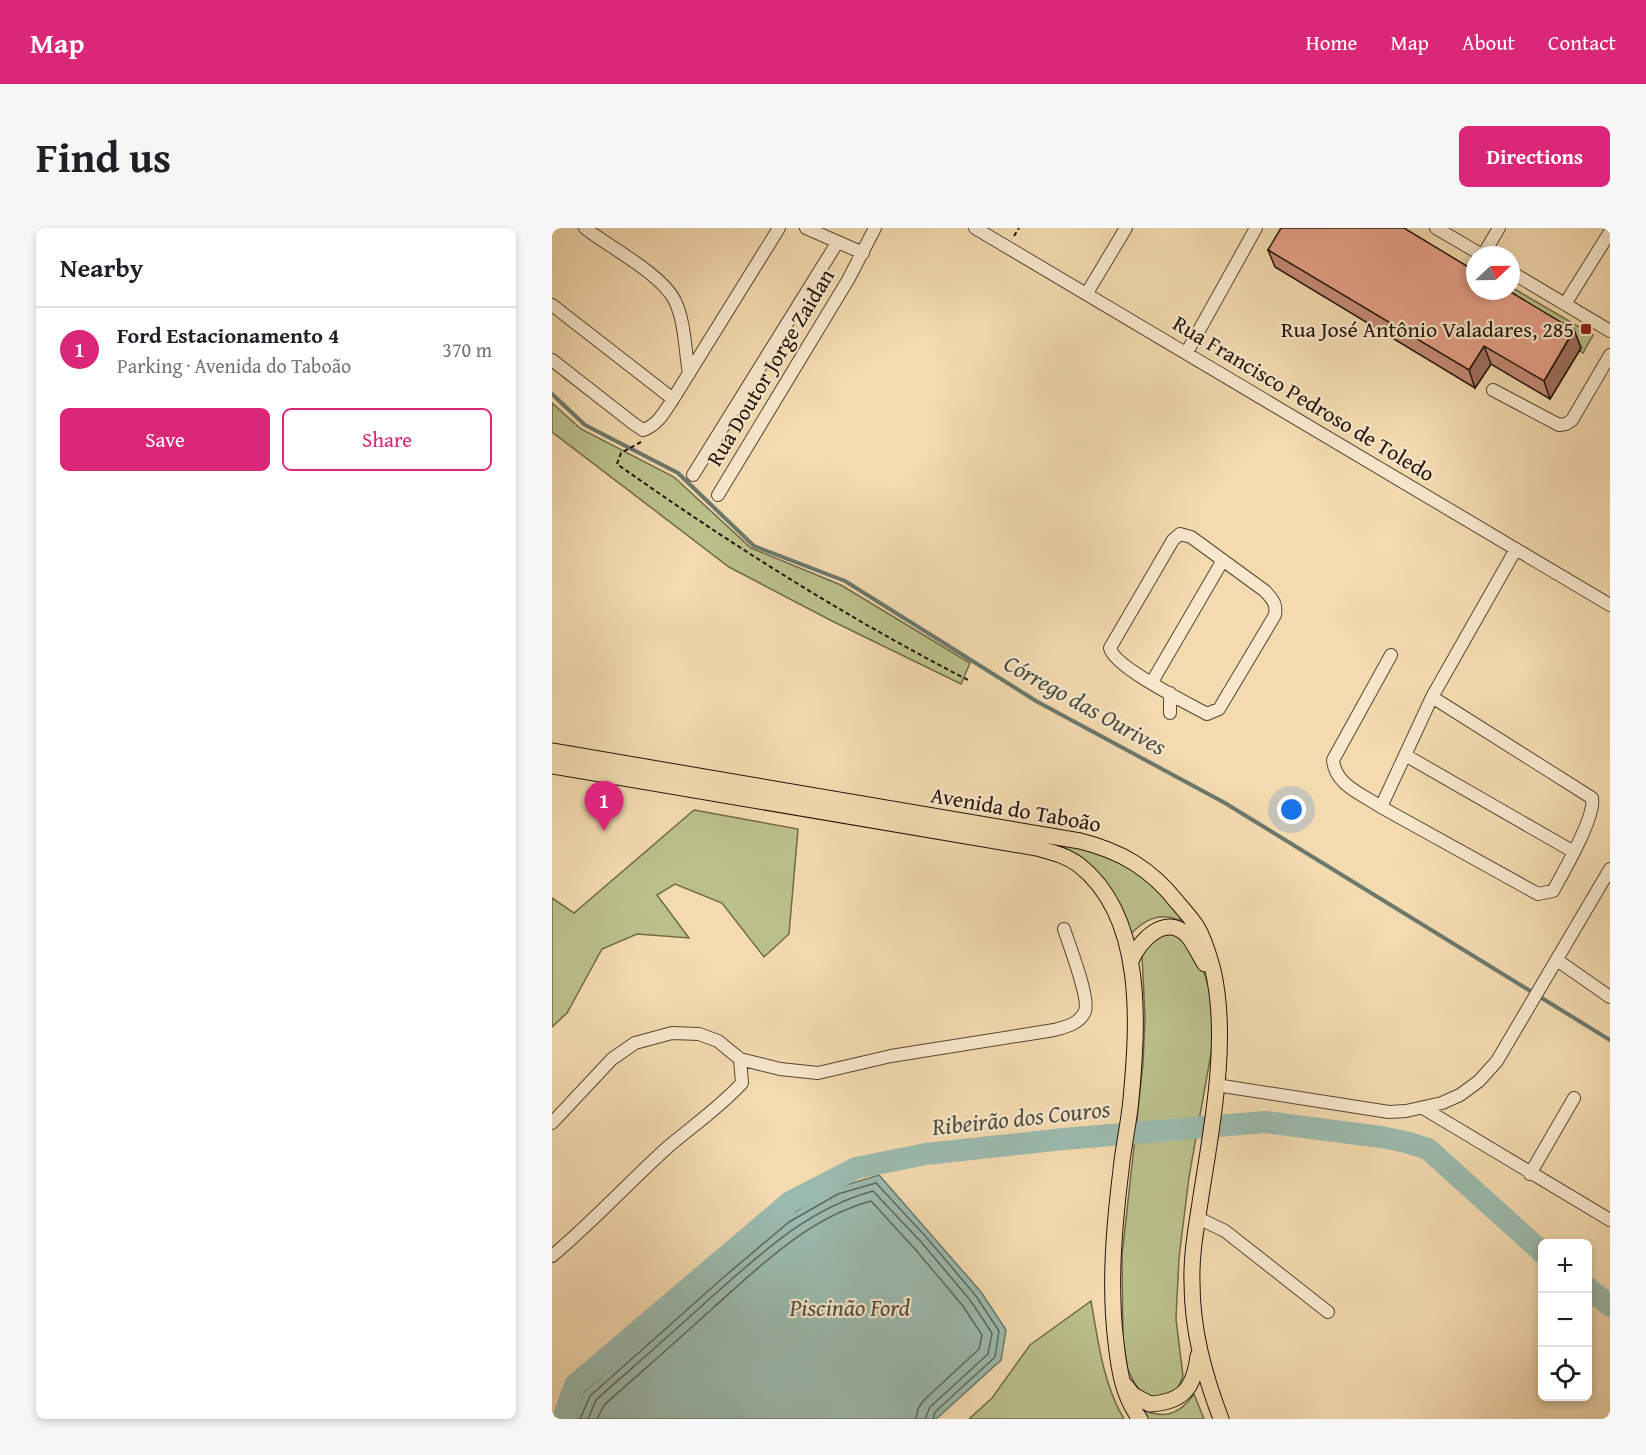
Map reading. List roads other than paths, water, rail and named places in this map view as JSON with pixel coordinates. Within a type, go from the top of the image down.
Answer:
[{"type":"main road","name":"Avenida do Taboão","points":[[552,751],[1080,841],[1106,847],[1135,862],[1165,886],[1197,928],[1205,945],[1215,979],[1220,1032],[1192,1280],[1198,1349],[1221,1419]]},
{"type":"main road","name":"Avenida do Taboão","points":[[552,766],[1037,848],[1060,854],[1097,882],[1108,898],[1119,925],[1131,961],[1135,989],[1131,1100],[1121,1170],[1113,1264],[1114,1324],[1121,1379],[1133,1410],[1140,1419]]},
{"type":"main road","points":[[1178,929],[1189,917]]},
{"type":"main road","points":[[1131,961],[1141,943],[1153,932],[1162,929],[1178,929],[1187,935],[1215,979]]},
{"type":"main road","points":[[1121,1379],[1133,1395],[1150,1404],[1176,1400],[1193,1381],[1198,1349]]},
{"type":"street","points":[[585,228],[658,280],[670,292],[680,315],[688,374]]},
{"type":"street","points":[[552,360],[643,430],[649,428],[658,421],[673,399],[779,228]]},
{"type":"street","points":[[806,228],[863,253]]},
{"type":"street","name":"Rua Doutor Jorge Zaidan","points":[[718,495],[876,228]]},
{"type":"street","name":"Rua Francisco Pedroso de Toledo","points":[[975,228],[1610,605]]},
{"type":"street","points":[[1087,293],[1126,228]]},
{"type":"street","points":[[1187,352],[1256,228]]},
{"type":"street","points":[[1436,228],[1467,246]]},
{"type":"street","points":[[1488,246],[1499,228]]},
{"type":"street","points":[[1565,304],[1610,232]]},
{"type":"street","points":[[693,475],[837,243]]},
{"type":"street","points":[[1520,277],[1610,331]]},
{"type":"street","points":[[552,305],[673,399]]},
{"type":"street","points":[[1493,390],[1558,425],[1566,424],[1572,420],[1610,355]]},
{"type":"street","points":[[1185,534],[1223,560],[1265,591],[1274,600],[1276,608],[1275,615],[1216,712],[1207,714],[1128,669],[1111,653],[1110,648],[1176,537],[1185,534]]},
{"type":"street","points":[[1381,807],[1432,697],[1516,549]]},
{"type":"street","points":[[1152,682],[1223,560]]},
{"type":"street","points":[[1391,655],[1334,760],[1334,771],[1340,780],[1381,807],[1538,894],[1553,891],[1574,852],[1593,808],[1592,798],[1432,697]]},
{"type":"street","points":[[1170,693],[1170,713]]},
{"type":"street","points":[[1405,754],[1574,852]]},
{"type":"street","points":[[1215,1092],[1389,1112],[1423,1108],[1460,1095],[1479,1081],[1497,1061],[1610,869]]},
{"type":"street","points":[[552,1123],[612,1059],[634,1043],[672,1033],[699,1034],[718,1041],[740,1059],[780,1069],[818,1073],[891,1056],[1054,1030],[1073,1024],[1086,1010],[1085,997],[1064,929]]},
{"type":"street","points":[[1557,960],[1610,997]]},
{"type":"street","points":[[552,1256],[670,1146],[731,1095],[742,1083],[740,1059]]},
{"type":"street","points":[[1530,1174],[1574,1098]]},
{"type":"street","points":[[1423,1108],[1610,1220]]},
{"type":"street","points":[[1198,1218],[1225,1231],[1328,1312]]},
{"type":"water","name":"Piscinão Ford","points":[[879,1175],[981,1292],[1006,1330],[1001,1360],[936,1419],[573,1419],[584,1392],[786,1217],[836,1188]]},
{"type":"waterway","name":"Córrego das Ourives","points":[[552,394],[585,425],[678,473],[754,546],[845,581],[1036,701],[1225,803],[1610,1040]]},
{"type":"waterway","name":"Ribeirão dos Couros","points":[[563,1419],[575,1385],[790,1202],[856,1168],[926,1154],[1064,1139],[1265,1122],[1381,1137],[1428,1149],[1538,1248]]},
{"type":"waterway","name":"Ribeirão dos Couros","points":[[1592,1291],[1610,1306]]},
{"type":"place","name":"Rua José Antônio Valadares, 285","points":[[1586,329]]},
{"type":"place","name":"Ford Estacionamento 4","points":[[604,831]]}]
